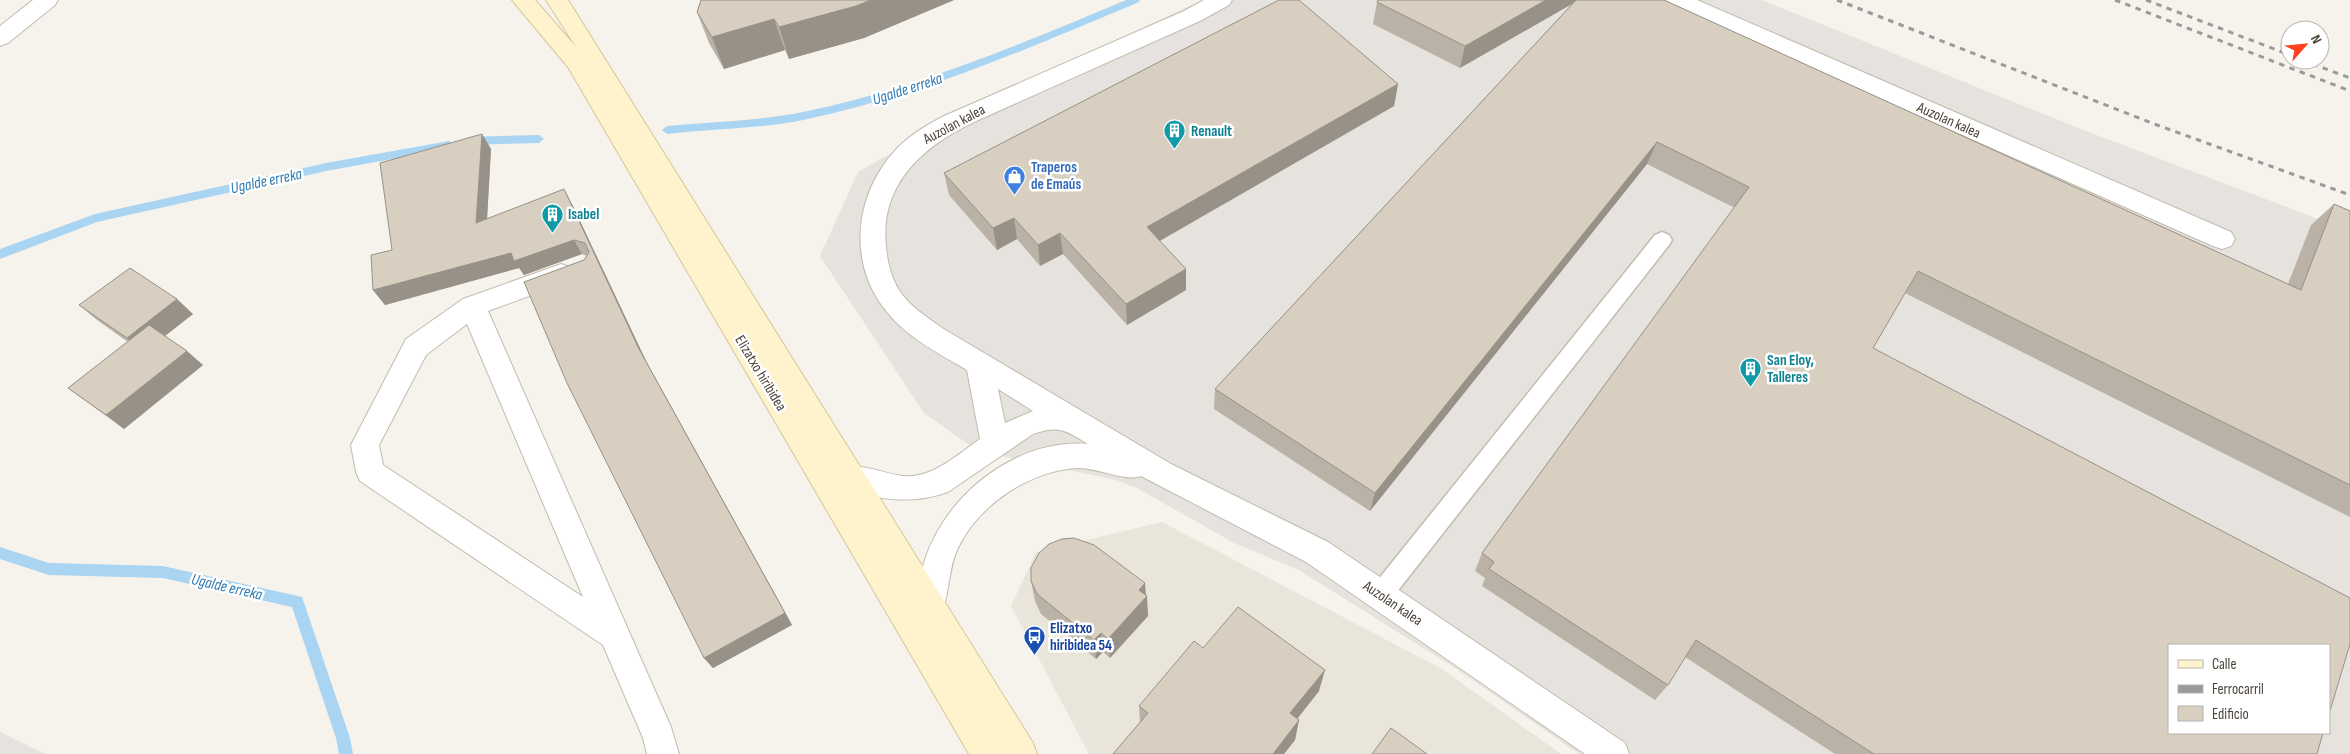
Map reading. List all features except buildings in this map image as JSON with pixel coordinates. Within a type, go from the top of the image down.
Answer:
[{"type":"main road","name":"Elizatxo hiribidea","points":[[523,0],[576,62],[987,754]]},
{"type":"main road","name":"Elizatxo hiribidea","points":[[557,0],[594,55],[1021,754]]},
{"type":"street","points":[[0,38],[47,0]]},
{"type":"street","name":"Auzolan kalea","points":[[1221,0],[1192,16],[968,115],[917,144],[895,166],[882,187],[874,208],[870,231],[872,253],[879,277],[891,299],[910,319],[932,336],[1162,473],[1317,552],[1613,754]]},
{"type":"street","name":"Auzolan kalea","points":[[1677,0],[2222,239]]},
{"type":"street","points":[[583,266],[472,306],[416,347],[365,445],[370,472],[612,634]]},
{"type":"street","points":[[472,306],[612,634],[659,738],[663,754]]},
{"type":"street","points":[[979,364],[994,444]]},
{"type":"street","points":[[852,478],[905,489],[938,483],[994,444],[1038,420],[1066,416]]},
{"type":"street","name":"Auzolan kalea","points":[[930,604],[946,543],[958,522],[972,504],[994,487],[1061,451],[1072,440],[1072,428],[1066,416]]},
{"type":"street","name":"Auzolan kalea","points":[[1037,464],[1079,456],[1111,460],[1162,473]]},
{"type":"lane","points":[[1381,594],[1662,240]]},
{"type":"shaded area","points":[[1202,0],[1762,0],[2078,128],[2350,231],[2350,754],[1579,754],[1458,670],[1299,570],[1234,543],[1137,488],[1116,480],[978,451],[924,413],[820,256],[858,172],[966,111]]},
{"type":"shaded area","points":[[1162,522],[1442,669],[1561,754],[1089,754],[1011,606],[1036,552]]},
{"type":"shaded area","points":[[0,732],[45,754],[0,754]]},
{"type":"waterway","name":"Ugalde erreka","points":[[667,130],[787,119],[846,106],[931,81],[972,66],[1135,0]]},
{"type":"waterway","name":"Ugalde erreka","points":[[468,141],[539,139]]},
{"type":"waterway","name":"Ugalde erreka","points":[[0,254],[95,218],[326,167],[449,145]]},
{"type":"waterway","name":"Ugalde erreka","points":[[0,553],[49,569],[163,572],[297,602],[343,738],[346,754]]},
{"type":"railway","points":[[1837,0],[2157,125],[2350,195]]},
{"type":"railway","points":[[2115,0],[2350,91]]},
{"type":"railway","points":[[2146,0],[2280,51]]},
{"type":"railway","points":[[2329,70],[2350,78]]},
{"type":"place","name":"Renault","points":[[1175,150]]},
{"type":"place","name":"Traperos de Emaús","points":[[1015,195]]},
{"type":"place","name":"Isabel","points":[[552,233]]},
{"type":"place","name":"San Eloy, Talleres","points":[[1751,388]]},
{"type":"place","name":"Elizatxo hiribidea 54","points":[[1034,656]]}]
